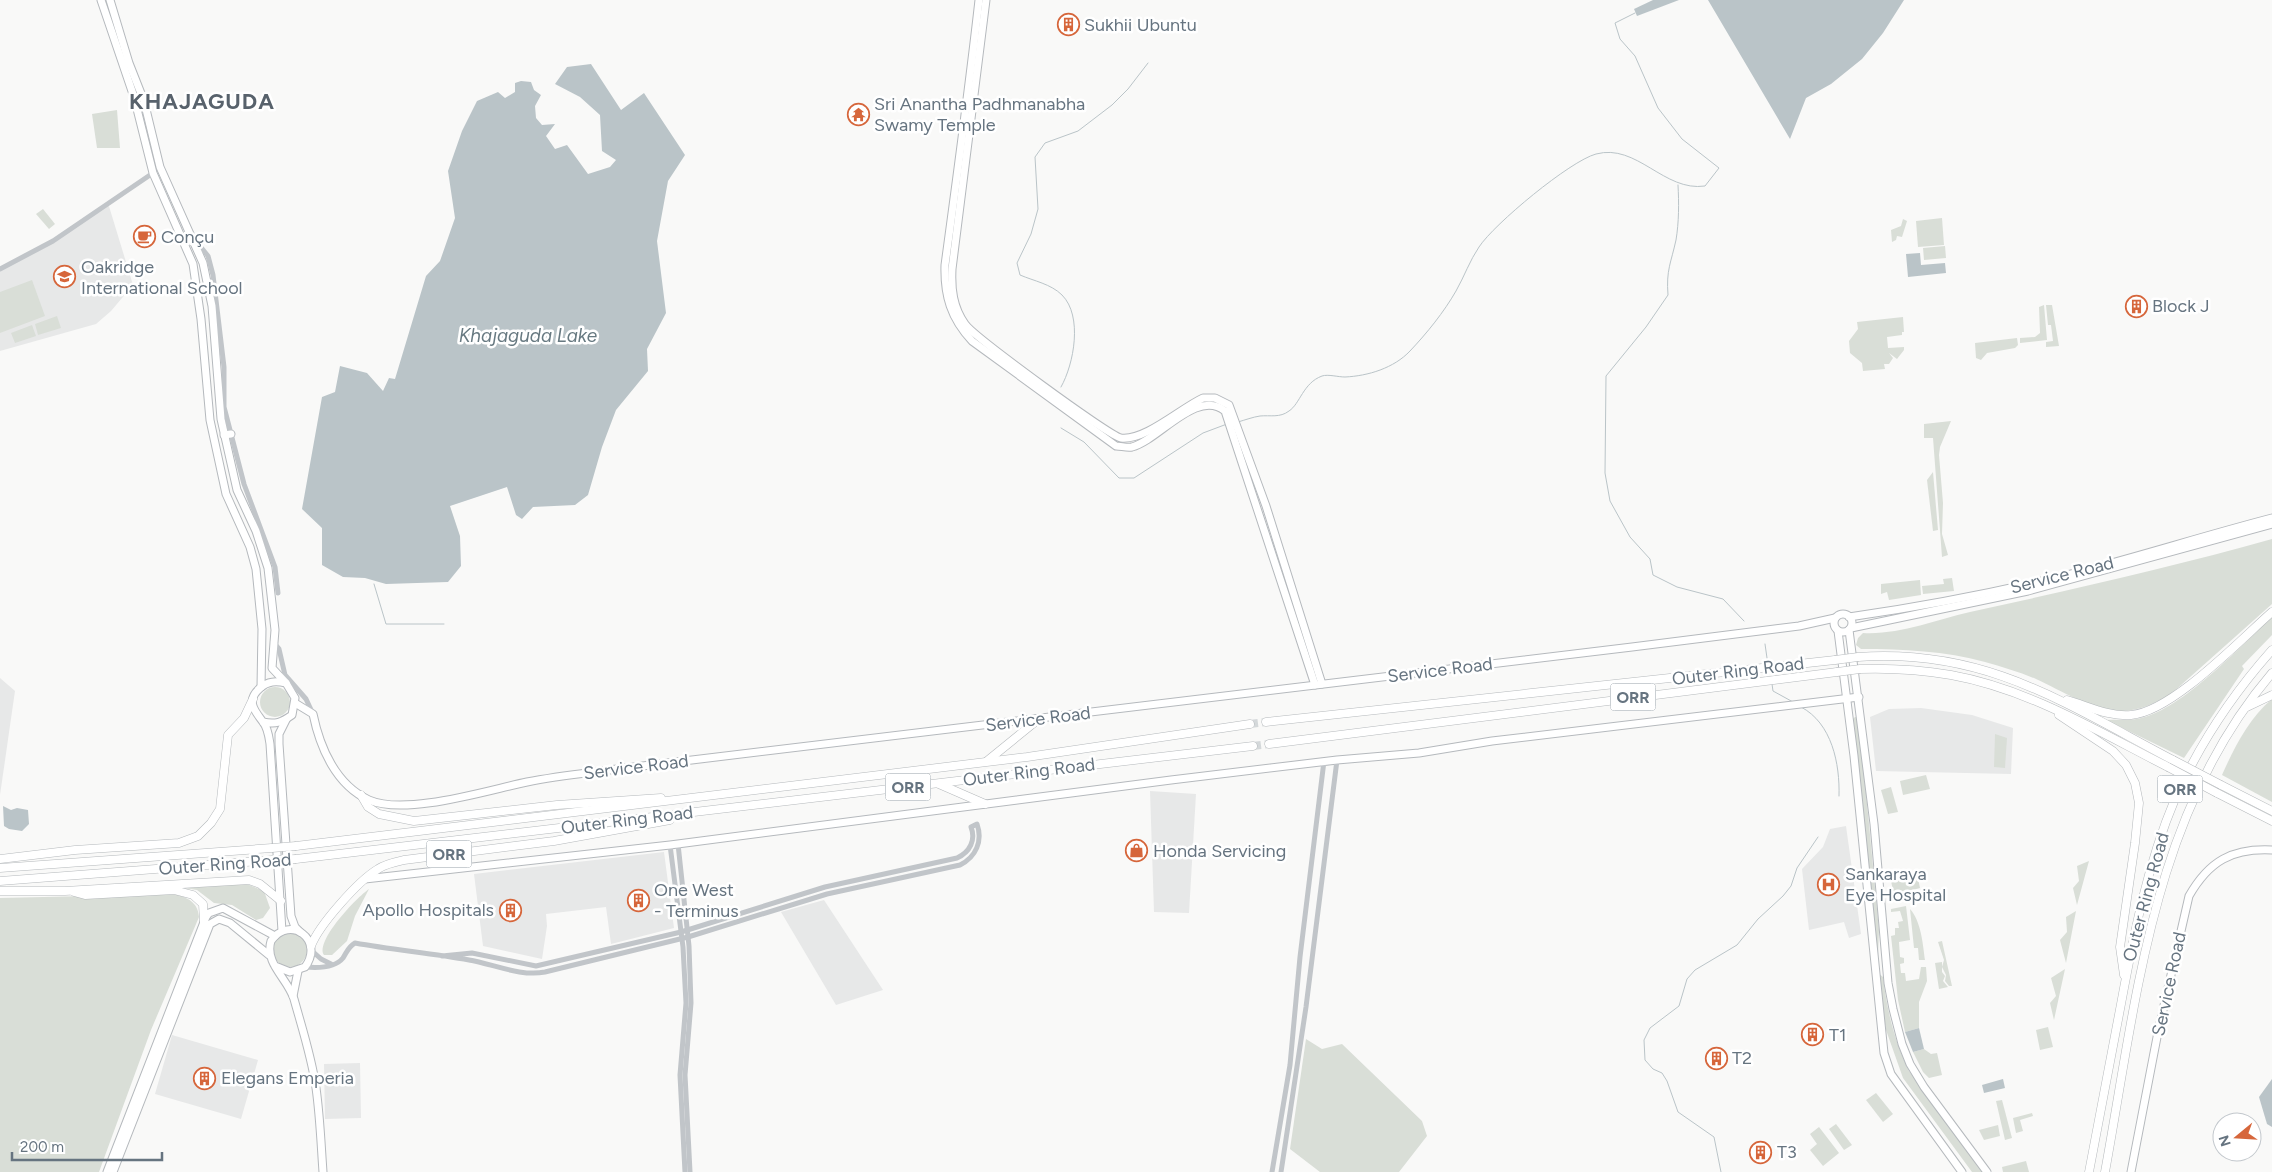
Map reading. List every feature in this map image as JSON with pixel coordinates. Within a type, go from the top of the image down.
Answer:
[{"type":"highway","points":[[2056,697],[2106,713],[2131,715],[2156,708],[2182,690],[2272,612]]},
{"type":"highway","name":"Outer Ring Road","points":[[2089,1172],[2125,980],[2146,883],[2175,799],[2219,718],[2272,650]]},
{"type":"highway","name":"Outer Ring Road","points":[[1266,722],[1858,657],[1898,656],[1951,662],[2009,677],[2056,697]]},
{"type":"highway","name":"Outer Ring Road","points":[[1269,744],[1860,669],[1911,670],[1952,675],[2006,690],[2053,710]]},
{"type":"highway","name":"Outer Ring Road","points":[[2105,1172],[2151,930],[2168,865],[2198,787],[2217,751],[2245,708],[2272,674]]},
{"type":"highway","points":[[2245,708],[2272,695]]},
{"type":"highway","points":[[2056,697],[2272,811]]},
{"type":"highway","points":[[1,859],[179,843],[198,836],[211,823],[220,809],[228,734],[244,718],[253,700]]},
{"type":"highway","points":[[2053,710],[2068,723],[2113,751],[2126,765],[2135,783],[2139,803],[2120,947],[2125,980]]},
{"type":"highway","points":[[2053,710],[2272,821]]},
{"type":"highway","points":[[985,762],[1040,718]]},
{"type":"highway","name":"Outer Ring Road","points":[[1,868],[296,846],[985,762],[1250,724]]},
{"type":"highway","points":[[1111,745],[1114,761]]},
{"type":"highway","name":"Outer Ring Road","points":[[2,881],[296,859],[1253,746]]},
{"type":"highway","points":[[936,783],[985,804]]},
{"type":"highway","name":"ORR","points":[[361,795],[368,807],[379,814],[414,821],[557,805],[717,794]]},
{"type":"highway","name":"ORR","points":[[311,948],[318,931],[365,879],[381,867],[404,860],[554,841],[719,810]]},
{"type":"highway","points":[[2,891],[65,890],[248,880],[260,884],[281,901]]},
{"type":"highway","points":[[65,890],[85,895],[174,890],[187,892],[202,904],[204,922]]},
{"type":"main road","points":[[101,0],[134,97],[153,173],[193,264],[205,352],[210,420],[226,494],[250,547],[256,569],[262,629],[261,687],[253,700],[257,716],[263,722],[270,744],[282,930]]},
{"type":"main road","points":[[110,0],[129,63],[144,101],[160,167],[195,240],[203,263],[212,306],[218,401],[228,434],[237,490],[256,531],[268,568],[272,593],[272,668],[294,693],[295,703],[292,715],[280,723],[263,722]]},
{"type":"main road","points":[[979,0],[965,101],[962,149],[945,265],[944,282],[947,298],[959,326],[972,341],[1067,405]]},
{"type":"main road","points":[[986,0],[951,284],[953,298],[966,325],[976,335],[1116,445],[1130,448],[1200,406],[1221,407],[1226,410],[1233,423],[1319,684]]},
{"type":"main road","name":"Service Road","points":[[313,714],[316,731],[333,766],[346,784],[371,801],[407,805],[527,782],[617,769],[1754,631],[1835,618],[1842,614],[1849,617],[1933,605],[2057,577],[2272,518]]},
{"type":"main road","name":"Service Road","points":[[1850,629],[2028,591],[2272,524]]},
{"type":"main road","points":[[1849,617],[1852,622],[1850,629],[1874,824],[1893,1009],[1902,1044],[1910,1064],[1924,1087],[1987,1172]]},
{"type":"main road","points":[[1835,618],[1834,624],[1838,630],[1888,1067],[1917,1112],[1962,1172]]},
{"type":"main road","points":[[1838,630],[1844,632],[1850,629]]},
{"type":"main road","points":[[261,687],[274,681],[286,683]]},
{"type":"main road","points":[[365,879],[674,845],[1337,760],[1419,753],[1492,741],[1858,697]]},
{"type":"main road","points":[[295,703],[313,714]]},
{"type":"main road","points":[[288,718],[279,734],[279,744],[290,907],[293,922],[307,938],[311,948],[309,961],[301,969],[293,996]]},
{"type":"main road","name":"Service Road","points":[[2131,1172],[2158,1032],[2189,896],[2199,878],[2225,858],[2241,851],[2272,850]]},
{"type":"main road","points":[[113,1172],[114,1160],[209,913],[223,908],[275,936]]},
{"type":"main road","points":[[107,1172],[114,1160],[210,924],[219,918],[230,923],[269,955],[293,996],[316,1088],[323,1172]]},
{"type":"main road","points":[[269,955],[271,941],[282,930],[292,929],[300,932]]},
{"type":"main road","points":[[1875,964],[1887,964]]},
{"type":"main road","points":[[275,966],[290,972],[301,969]]},
{"type":"street","points":[[0,269],[53,241],[153,173]]},
{"type":"street","points":[[228,434],[248,498],[273,560],[278,593]]},
{"type":"street","points":[[273,642],[279,649],[285,675],[306,699],[313,714]]},
{"type":"street","points":[[1281,1172],[1328,844],[1337,760]]},
{"type":"street","points":[[1272,1172],[1290,1065],[1324,762]]},
{"type":"street","points":[[301,969],[332,964],[342,959],[349,946],[354,943],[389,950],[442,956],[528,973],[545,972],[683,934],[825,887],[961,857],[969,849],[973,838],[970,827],[977,824],[980,838],[977,848],[968,860],[955,866],[827,894],[688,937],[683,934],[544,965],[526,965],[472,953],[442,956]]},
{"type":"street","points":[[1316,842],[1328,844]]},
{"type":"street","points":[[674,845],[683,934],[686,1003],[680,1075],[685,1172]]},
{"type":"street","points":[[954,859],[955,866]]},
{"type":"street","points":[[1306,914],[1318,915]]},
{"type":"street","points":[[688,937],[690,1003],[685,1075],[690,1172]]},
{"type":"street","points":[[311,948],[321,959],[332,964]]},
{"type":"street","points":[[544,965],[545,972]]},
{"type":"shaded area","points":[[117,110],[120,148],[97,148],[92,114]]},
{"type":"shaded area","name":"Oakridge International School","points":[[108,203],[133,285],[111,311],[96,324],[0,351],[0,269],[53,241]]},
{"type":"shaded area","points":[[43,209],[55,224],[49,229],[36,214]]},
{"type":"shaded area","points":[[1942,218],[1944,245],[1918,247],[1916,221]]},
{"type":"shaded area","points":[[1903,219],[1907,221],[1902,237],[1897,236],[1896,240],[1892,242],[1891,230],[1901,226]]},
{"type":"shaded area","points":[[1945,246],[1946,258],[1924,260],[1923,248]]},
{"type":"shaded area","points":[[32,280],[45,316],[0,333],[0,292]]},
{"type":"shaded area","points":[[2044,305],[2047,340],[2020,343],[2020,338],[2035,337],[2040,333],[2039,307]]},
{"type":"shaded area","points":[[2046,305],[2052,305],[2059,346],[2046,347],[2046,342],[2053,341],[2051,325],[2048,325]]},
{"type":"shaded area","points":[[57,316],[61,328],[38,335],[35,324]]},
{"type":"shaded area","points":[[1903,317],[1904,332],[1902,332],[1902,335],[1887,337],[1888,348],[1904,347],[1904,350],[1897,359],[1889,353],[1893,358],[1889,364],[1884,364],[1885,369],[1863,371],[1862,363],[1850,353],[1849,341],[1858,329],[1857,322]]},
{"type":"shaded area","points":[[32,325],[36,336],[15,343],[11,333]]},
{"type":"shaded area","points":[[2017,338],[2018,345],[2015,348],[1987,353],[1981,360],[1976,358],[1975,343]]},
{"type":"shaded area","points":[[1951,421],[1940,447],[1939,455],[1943,503],[1942,534],[1948,555],[1942,557],[1933,438],[1924,438],[1924,424]]},
{"type":"shaded area","points":[[1933,472],[1938,530],[1933,531],[1927,480]]},
{"type":"shaded area","points":[[2272,539],[2272,604],[2171,694],[2141,708],[2121,711],[2088,704],[2024,674],[1970,658],[1924,651],[1861,649],[1856,645],[1858,638],[1863,633],[1890,632],[1917,626],[2159,569]]},
{"type":"shaded area","points":[[1952,578],[1954,591],[1923,594],[1922,586],[1944,584],[1943,579]]},
{"type":"shaded area","points":[[1920,580],[1921,595],[1889,600],[1887,592],[1881,594],[1881,584]]},
{"type":"shaded area","points":[[2272,617],[2272,635],[2242,666],[2244,669],[2184,758],[2106,720],[2141,718],[2157,712],[2174,702],[2210,675]]},
{"type":"shaded area","points":[[0,678],[15,691],[0,795]]},
{"type":"shaded area","points":[[275,687],[281,688],[289,696],[289,708],[281,716],[275,717],[269,716],[261,708],[260,702],[261,696],[269,688]]},
{"type":"shaded area","points":[[2272,699],[2272,802],[2222,775],[2249,724]]},
{"type":"shaded area","points":[[1921,708],[1972,715],[2013,728],[2011,774],[1876,771],[1870,717],[1889,709]]},
{"type":"shaded area","points":[[1857,717],[1860,729],[1879,930],[1878,956],[1876,956],[1853,719]]},
{"type":"shaded area","points":[[1995,734],[2007,738],[2005,768],[1994,767]]},
{"type":"shaded area","points":[[1926,775],[1930,789],[1903,795],[1900,781]]},
{"type":"shaded area","points":[[1891,787],[1898,812],[1888,814],[1881,790]]},
{"type":"shaded area","points":[[1150,791],[1196,794],[1189,913],[1154,912]]},
{"type":"shaded area","name":"Sankaraya Eye Hospital","points":[[1846,826],[1861,934],[1849,938],[1844,922],[1809,930],[1802,869],[1823,847],[1830,829]]},
{"type":"shaded area","points":[[664,852],[674,928],[611,944],[606,907],[546,914],[547,926],[542,959],[483,946],[474,874]]},
{"type":"shaded area","points":[[2089,861],[2077,905],[2073,888],[2079,881],[2077,866]]},
{"type":"shaded area","points":[[1917,874],[1920,888],[1894,895],[1891,881]]},
{"type":"shaded area","points":[[242,882],[264,891],[270,908],[263,918],[256,920],[232,905],[214,903],[197,890],[178,887]]},
{"type":"shaded area","points":[[369,889],[355,916],[347,941],[332,955],[324,955],[323,948],[331,930],[347,910]]},
{"type":"shaded area","points":[[174,894],[191,901],[199,917],[151,1030],[99,1172],[0,1172],[0,898]]},
{"type":"shaded area","points":[[824,900],[883,990],[836,1005],[781,912]]},
{"type":"shaded area","points":[[1906,906],[1910,940],[1899,942],[1900,957],[1904,958],[1904,963],[1900,964],[1901,973],[1905,973],[1906,981],[1919,979],[1921,967],[1926,967],[1927,981],[1919,1002],[1919,1028],[1905,1032],[1898,1000],[1891,936],[1895,935],[1895,928],[1899,928],[1898,922],[1903,921],[1900,911],[1891,912],[1891,909]]},
{"type":"shaded area","points":[[1910,909],[1919,926],[1925,960],[1919,960],[1918,948],[1914,948]]},
{"type":"shaded area","points":[[2076,911],[2066,963],[2060,940],[2067,932],[2066,917]]},
{"type":"shaded area","points":[[290,933],[297,934],[302,938],[306,943],[306,957],[302,962],[297,966],[290,967],[283,966],[278,962],[274,957],[273,950],[274,943],[278,938],[283,934]]},
{"type":"shaded area","points":[[1942,941],[1952,986],[1949,986],[1945,981],[1946,975],[1942,967],[1944,960],[1938,942]]},
{"type":"shaded area","points":[[1942,962],[1942,972],[1945,976],[1943,981],[1948,987],[1939,989],[1935,963]]},
{"type":"shaded area","points":[[2065,969],[2054,1020],[2050,1003],[2056,996],[2051,978]]},
{"type":"shaded area","points":[[1877,972],[1883,977],[1892,1025],[1909,1071],[1983,1172],[1972,1172],[1903,1078],[1886,1030]]},
{"type":"shaded area","points":[[2048,1027],[2053,1047],[2040,1050],[2036,1030]]},
{"type":"shaded area","points":[[172,1035],[258,1060],[241,1119],[155,1094]]},
{"type":"shaded area","points":[[1306,1039],[1322,1049],[1342,1044],[1422,1121],[1427,1136],[1399,1172],[1320,1172],[1290,1149]]},
{"type":"shaded area","points":[[1924,1049],[1931,1054],[1937,1053],[1942,1075],[1929,1078],[1923,1072],[1913,1052]]},
{"type":"shaded area","points":[[360,1063],[361,1118],[325,1119],[324,1064]]},
{"type":"shaded area","points":[[1876,1093],[1893,1114],[1883,1122],[1866,1100]]},
{"type":"shaded area","points":[[2002,1100],[2012,1138],[2005,1140],[1996,1101]]},
{"type":"shaded area","points":[[2032,1113],[2033,1116],[2020,1120],[2023,1131],[2016,1133],[2013,1118]]},
{"type":"shaded area","points":[[1836,1124],[1852,1145],[1844,1150],[1829,1129]]},
{"type":"shaded area","points":[[1998,1125],[2000,1136],[1984,1140],[1979,1130]]},
{"type":"shaded area","points":[[1819,1127],[1839,1153],[1823,1166],[1810,1150],[1817,1144],[1810,1134]]},
{"type":"shaded area","points":[[2026,1161],[2029,1172],[2003,1172],[2002,1167]]},
{"type":"water","points":[[1653,0],[1679,0],[1637,16],[1634,9]]},
{"type":"water","points":[[1708,0],[1904,0],[1883,33],[1862,59],[1831,84],[1806,98],[1790,139]]},
{"type":"water","name":"Khajaguda Lake","points":[[591,64],[621,110],[644,93],[685,155],[668,181],[657,241],[666,313],[647,349],[648,371],[616,410],[602,447],[588,495],[575,505],[533,507],[522,519],[516,515],[507,487],[450,506],[460,536],[461,566],[448,582],[386,584],[365,578],[343,577],[322,565],[322,528],[302,509],[322,397],[335,392],[340,366],[367,373],[383,391],[389,378],[395,379],[426,276],[440,261],[455,218],[448,171],[462,131],[477,101],[498,92],[505,98],[515,92],[515,83],[521,81],[531,82],[534,90],[541,95],[535,106],[536,118],[542,125],[555,124],[546,136],[555,149],[567,145],[588,174],[610,167],[616,160],[602,151],[600,115],[580,97],[555,84],[567,67]]},
{"type":"water","points":[[1920,253],[1921,265],[1945,263],[1946,273],[1908,277],[1906,254]]},
{"type":"water","points":[[3,806],[11,810],[17,808],[28,810],[29,824],[22,831],[9,829],[4,826]]},
{"type":"water","points":[[1919,1028],[1924,1049],[1913,1052],[1905,1032]]},
{"type":"water","points":[[2003,1079],[2005,1088],[1984,1093],[1982,1085]]},
{"type":"water","points":[[2272,1079],[2272,1127],[2267,1124],[2259,1097]]},
{"type":"waterway","points":[[1238,422],[1257,416],[1286,413],[1293,408],[1310,383],[1322,376],[1345,377],[1363,375],[1380,370],[1404,357],[1423,337],[1446,307],[1476,252],[1487,237],[1533,194],[1584,159],[1596,154],[1611,152],[1625,155],[1676,182],[1690,186],[1705,186],[1719,168],[1682,139],[1658,108],[1635,56],[1620,39],[1615,23],[1635,13]]},
{"type":"waterway","points":[[1061,387],[1073,353],[1073,315],[1069,304],[1058,291],[1048,285],[1020,275],[1017,263],[1031,234],[1038,209],[1035,157],[1045,143],[1078,131],[1112,105],[1128,89],[1148,63]]},
{"type":"waterway","points":[[1678,185],[1678,226],[1668,273],[1668,295],[1646,327],[1606,376],[1605,473],[1610,501],[1630,537],[1650,559],[1653,575],[1677,587],[1723,599],[1744,621]]},
{"type":"waterway","points":[[1061,428],[1084,442],[1119,478],[1134,478],[1203,433],[1227,424]]},
{"type":"waterway","points":[[374,584],[386,624],[444,624]]},
{"type":"waterway","points":[[1765,644],[1768,665]]},
{"type":"waterway","points":[[1772,684],[1773,691],[1793,702]]},
{"type":"waterway","points":[[1801,707],[1812,714],[1827,734],[1836,758],[1839,796]]},
{"type":"waterway","points":[[1721,1172],[1714,1137],[1678,1112],[1667,1081],[1662,1073],[1653,1069],[1645,1060],[1644,1040],[1650,1028],[1679,1006],[1687,979],[1695,970],[1737,945],[1758,919],[1783,896],[1791,886],[1797,868],[1818,837]]},
{"type":"tunnel","points":[[1250,724],[1266,722]]},
{"type":"tunnel","points":[[1253,746],[1269,744]]},
{"type":"place","name":"Sukhii Ubuntu","points":[[1068,25]]},
{"type":"place","name":"Sri Anantha Padhmanabha Swamy Temple","points":[[858,114]]},
{"type":"place","name":"Conçu","points":[[145,237]]},
{"type":"place","name":"Oakridge International School","points":[[65,277]]},
{"type":"place","name":"Block J","points":[[2136,306]]},
{"type":"place","name":"Honda Servicing","points":[[1137,851]]},
{"type":"place","name":"Sankaraya Eye Hospital","points":[[1829,884]]},
{"type":"place","name":"One West - Terminus","points":[[638,900]]},
{"type":"place","name":"Apollo Hospitals","points":[[510,910]]},
{"type":"place","name":"T1","points":[[1813,1035]]},
{"type":"place","name":"T2","points":[[1716,1058]]},
{"type":"place","name":"Elegans Emperia","points":[[205,1078]]},
{"type":"place","name":"T3","points":[[1761,1152]]},
{"type":"district","name":"KHAJAGUDA","points":[[202,101]]}]
